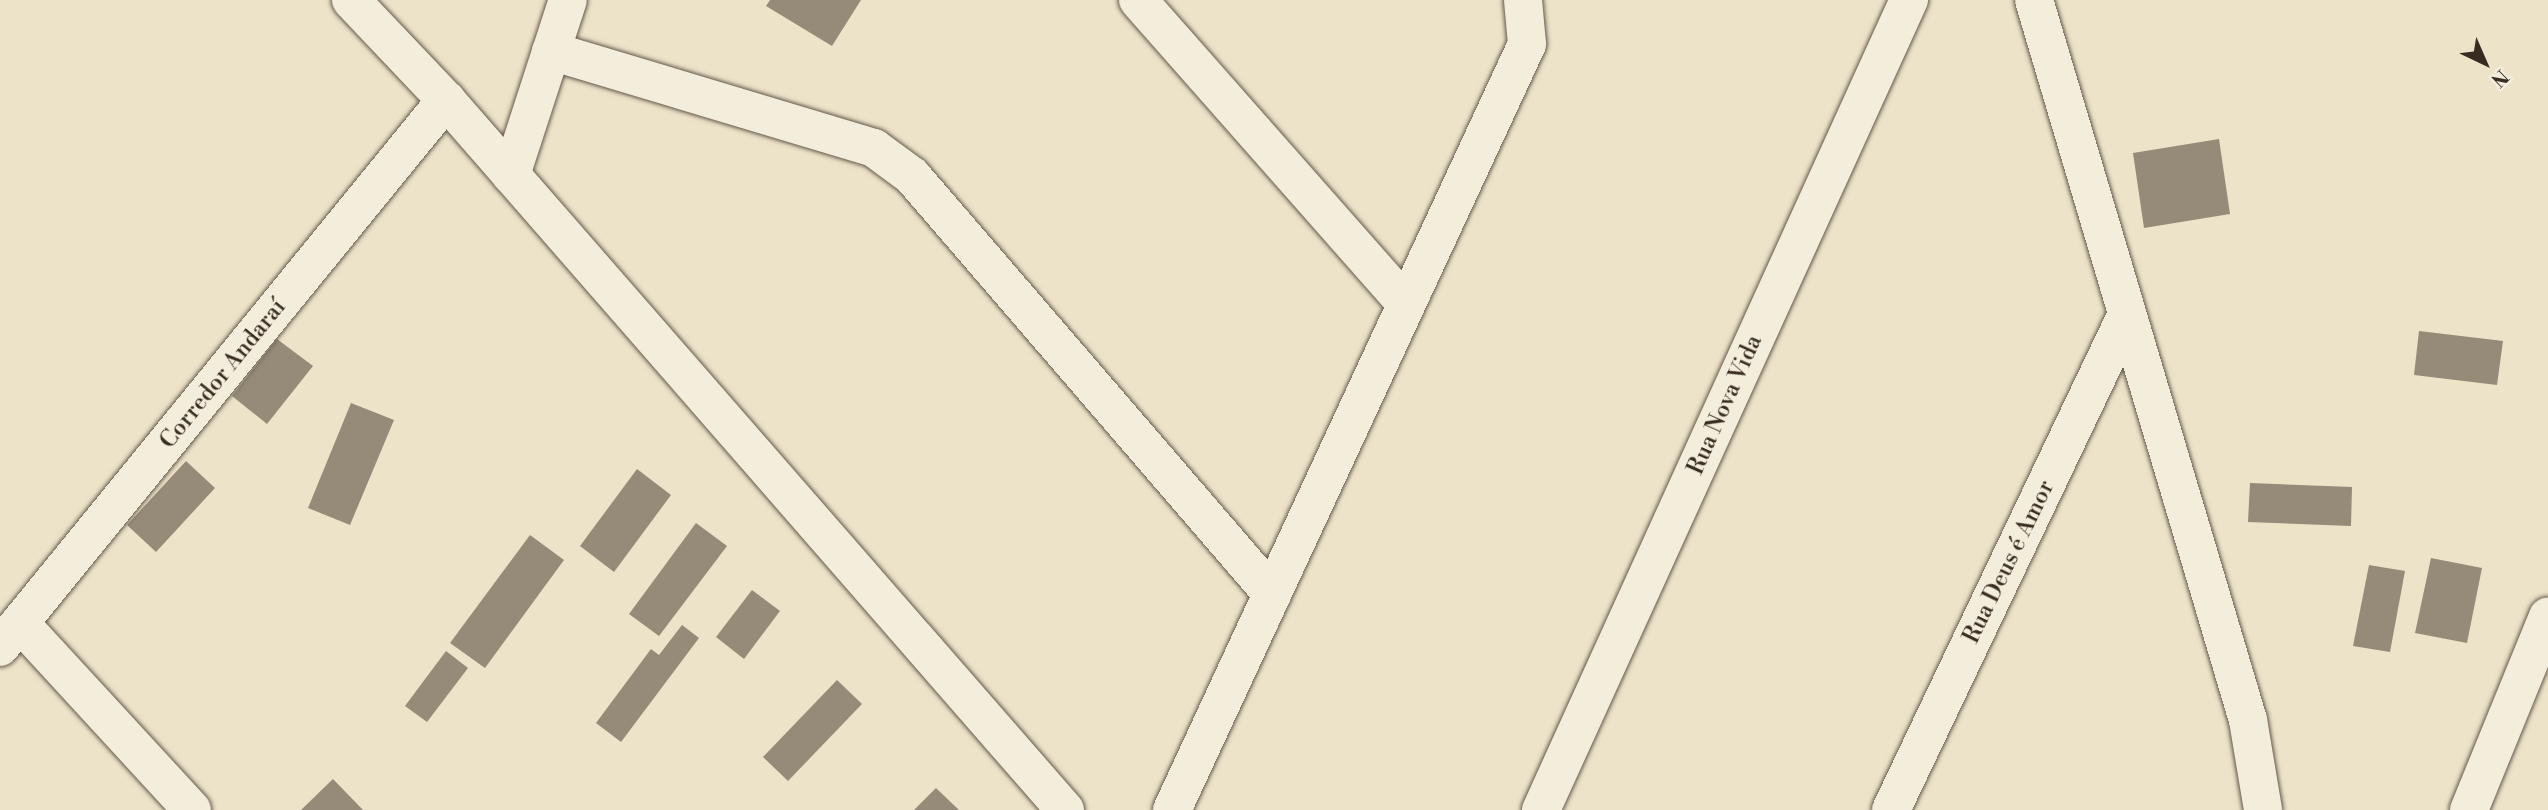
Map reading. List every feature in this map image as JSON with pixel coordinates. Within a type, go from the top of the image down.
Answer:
[{"type":"street","points":[[351,0],[446,100],[1065,810]]},
{"type":"street","points":[[511,175],[568,0]]},
{"type":"street","points":[[1138,0],[1405,303]]},
{"type":"street","points":[[1172,810],[1527,44],[1523,0]]},
{"type":"street","name":"Rua Nova Vida","points":[[1541,810],[1909,0]]},
{"type":"street","points":[[2034,0],[2248,720],[2263,810]]},
{"type":"street","points":[[551,51],[874,148],[912,176],[1272,594]]},
{"type":"street","name":"Corredor Andaraí","points":[[10,635],[446,100]]},
{"type":"street","name":"Rua Deus é Amor","points":[[1891,810],[2127,314]]},
{"type":"street","points":[[2469,810],[2548,616]]},
{"type":"street","points":[[10,635],[192,810]]},
{"type":"building","points":[[770,0],[861,0],[832,46],[766,6]]},
{"type":"building","points":[[2219,139],[2230,214],[2144,228],[2133,153]]},
{"type":"building","points":[[2419,331],[2503,341],[2497,385],[2414,375]]},
{"type":"building","points":[[277,339],[313,366],[267,424],[232,396]]},
{"type":"building","points":[[351,403],[394,420],[350,525],[308,508]]},
{"type":"building","points":[[186,461],[215,488],[156,552],[127,525]]},
{"type":"building","points":[[637,469],[671,495],[614,572],[580,546]]},
{"type":"building","points":[[2250,483],[2352,487],[2351,526],[2248,522]]},
{"type":"building","points":[[696,523],[727,546],[659,636],[629,614]]},
{"type":"building","points":[[530,535],[564,560],[485,668],[450,643]]},
{"type":"building","points":[[2431,558],[2482,568],[2467,643],[2415,633]]},
{"type":"building","points":[[2369,565],[2405,571],[2390,652],[2353,646]]},
{"type":"building","points":[[752,590],[780,611],[744,659],[716,637]]},
{"type":"building","points":[[682,625],[699,638],[621,742],[596,723],[651,649],[659,655]]},
{"type":"building","points":[[446,651],[468,668],[427,722],[405,706]]},
{"type":"building","points":[[837,680],[862,704],[788,781],[763,757]]},
{"type":"building","points":[[333,779],[363,810],[301,810]]},
{"type":"building","points":[[936,788],[959,810],[914,810]]}]
